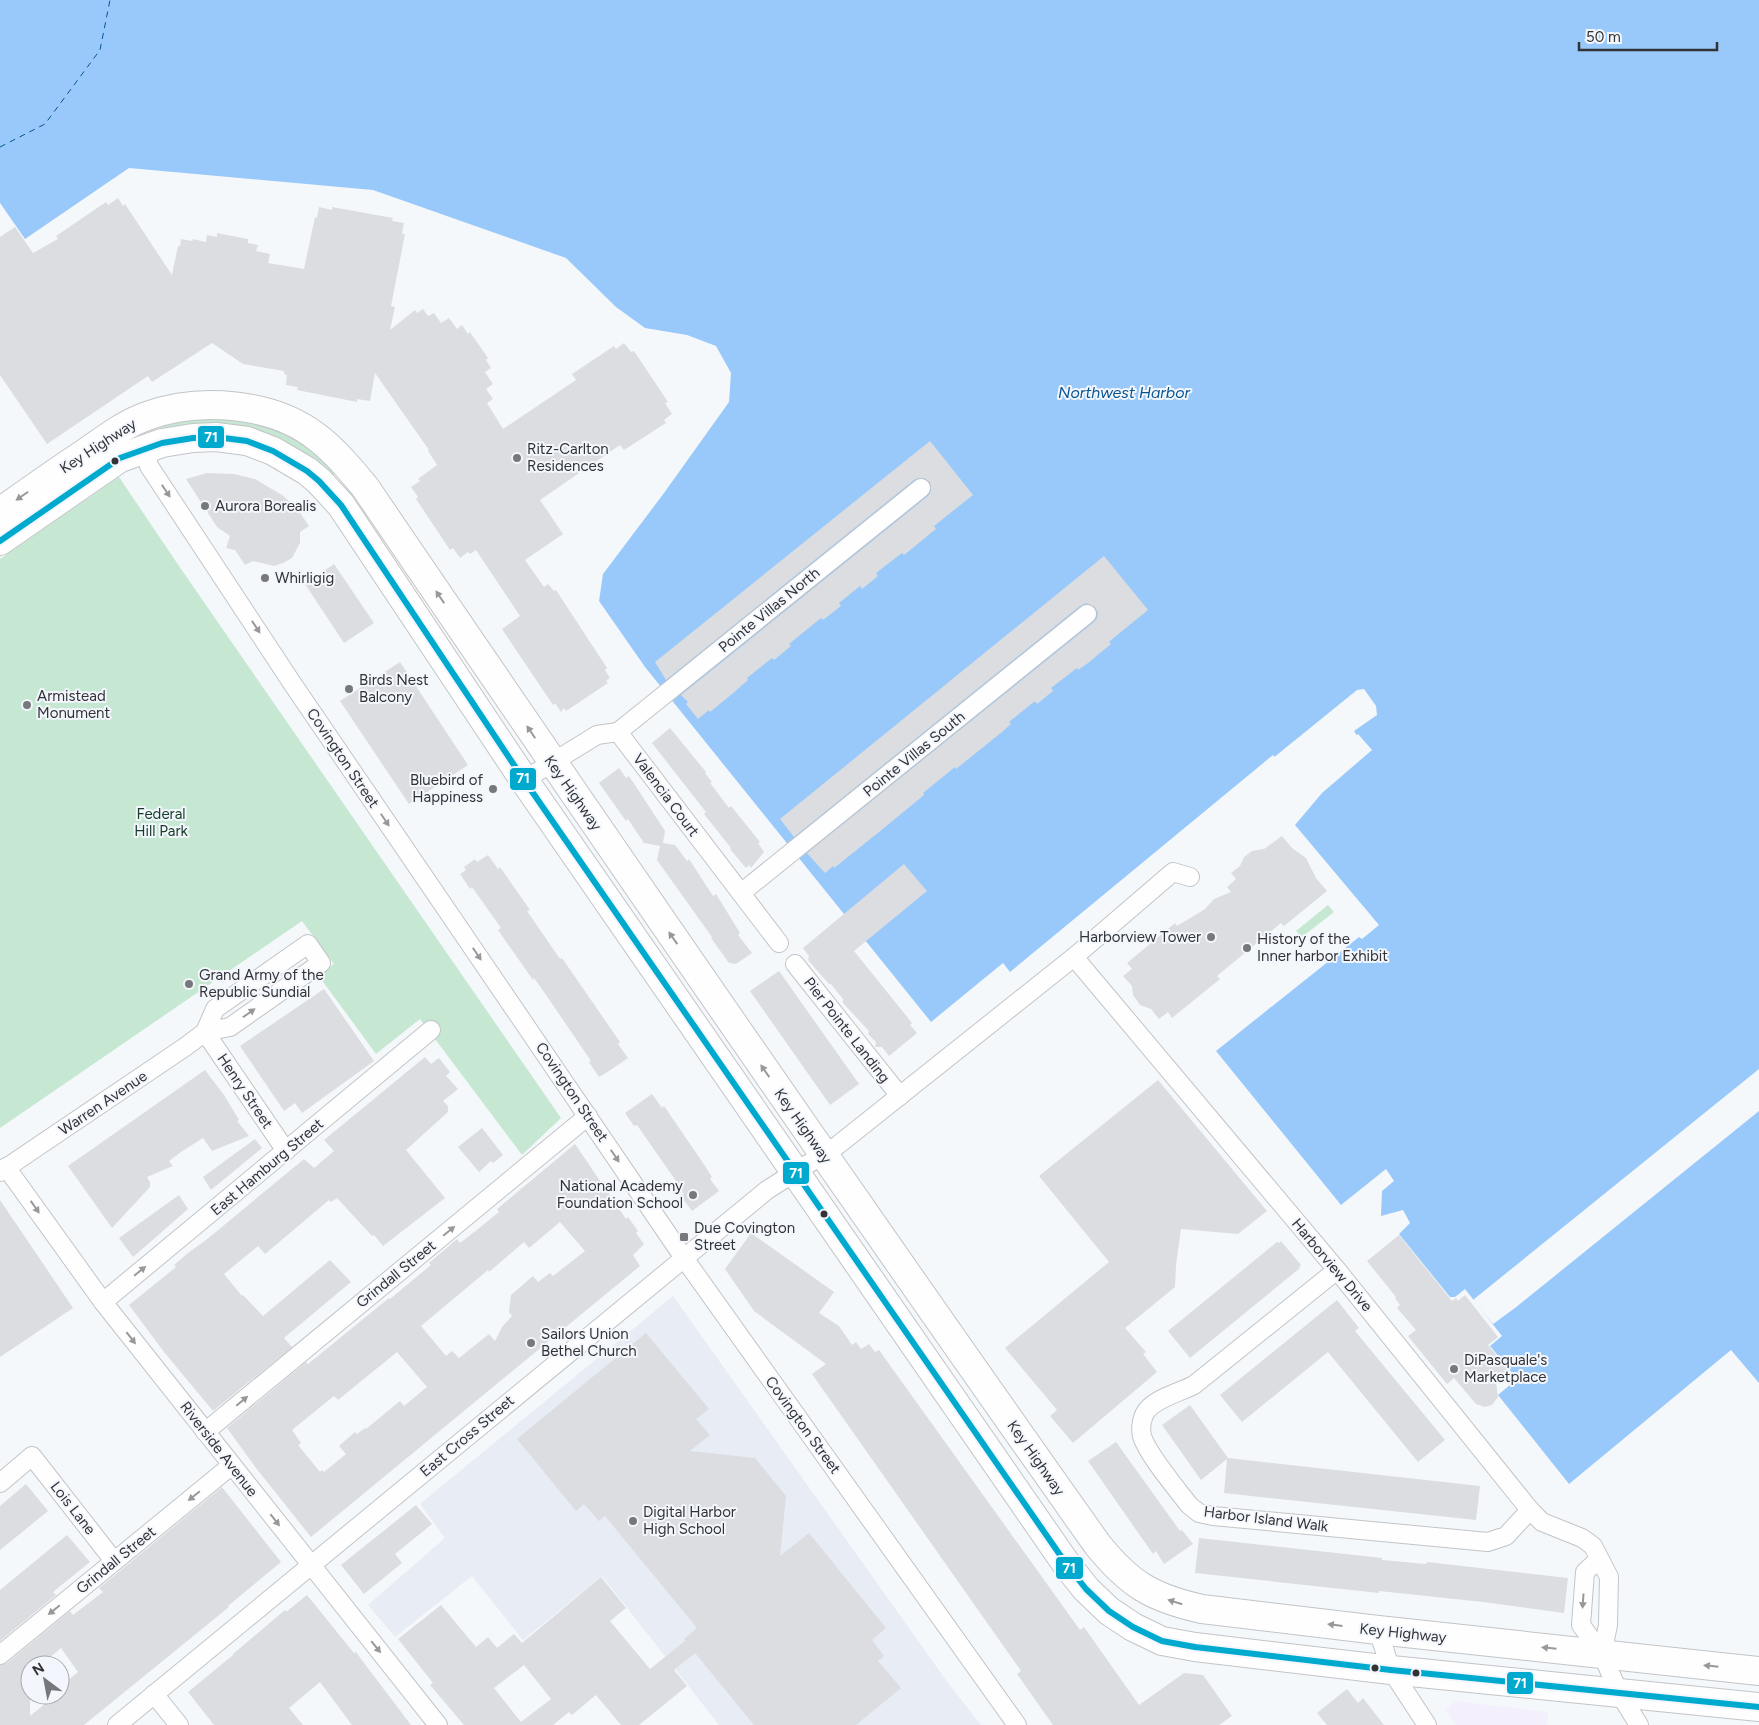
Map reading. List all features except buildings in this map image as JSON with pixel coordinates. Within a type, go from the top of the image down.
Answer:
[{"type":"main road","name":"Key Highway","points":[[0,512],[123,427],[147,416],[190,405],[217,404],[255,409],[287,420],[316,436],[341,458],[364,487],[823,1154],[1086,1529],[1114,1564],[1152,1594],[1174,1603],[1202,1609],[1759,1672]]},
{"type":"main road","name":"Key Highway","points":[[0,541],[120,458],[162,442],[216,436],[247,442],[281,455],[297,464],[319,482],[341,506],[524,780],[1067,1565],[1086,1589],[1109,1611],[1133,1627],[1162,1641],[1195,1647],[1392,1670],[1759,1708]]},
{"type":"street","name":"Covington Street","points":[[144,448],[149,466],[292,683],[684,1258],[1017,1725]]},
{"type":"street","name":"Pointe Villas North","points":[[618,732],[921,488]]},
{"type":"street","name":"Pointe Villas South","points":[[742,893],[1087,614]]},
{"type":"street","points":[[524,780],[597,734],[618,732]]},
{"type":"street","name":"Valencia Court","points":[[618,732],[742,893],[778,943]]},
{"type":"street","name":"East Cross Street","points":[[117,1725],[767,1190],[838,1145],[1074,957],[1173,872],[1190,877]]},
{"type":"street","name":"Warren Avenue","points":[[3,1170],[205,1032],[230,1027],[321,963],[308,944],[215,1009],[205,1032]]},
{"type":"street","name":"Harborview Drive","points":[[1074,957],[1337,1270],[1530,1510],[1542,1522],[1582,1538],[1593,1546],[1609,1577],[1608,1626],[1602,1654]]},
{"type":"street","name":"Pier Pointe Landing","points":[[795,964],[900,1096]]},
{"type":"street","name":"East Hamburg Street","points":[[102,1302],[431,1030]]},
{"type":"street","name":"Henry Street","points":[[205,1032],[286,1151]]},
{"type":"street","name":"Grindall Street","points":[[205,1432],[588,1116]]},
{"type":"street","name":"Riverside Avenue","points":[[3,1170],[102,1302],[438,1725]]},
{"type":"street","name":"Harbor Island Walk","points":[[1337,1270],[1194,1385],[1177,1394],[1159,1400],[1146,1410],[1142,1420],[1141,1434],[1147,1448],[1189,1505],[1199,1513],[1214,1516],[1488,1542],[1506,1536],[1530,1510]]},
{"type":"street","name":"Lois Lane","points":[[0,1483],[32,1456],[114,1561]]},
{"type":"street","name":"Grindall Street","points":[[0,1655],[232,1465]]},
{"type":"street","points":[[1599,1559],[1585,1572],[1581,1625],[1602,1654],[1619,1693],[1639,1725]]},
{"type":"street","points":[[1378,1630],[1392,1670],[1427,1725]]},
{"type":"street","points":[[154,1694],[179,1725]]},
{"type":"shaded area","name":"Digital Harbor High School","points":[[673,1296],[948,1683],[981,1725],[719,1725],[602,1576],[523,1640],[472,1576],[395,1637],[368,1605],[445,1538],[420,1504]]},
{"type":"shaded area","points":[[1455,1701],[1548,1712],[1547,1725],[1456,1725],[1445,1710]]},
{"type":"green space","points":[[214,417],[250,422],[281,432],[308,448],[336,472],[333,476],[319,466],[162,431],[158,424]]},
{"type":"green space","name":"Federal Hill Park","points":[[119,477],[561,1118],[522,1155],[420,1019],[376,1054],[318,975],[334,964],[302,921],[0,1128],[0,559]]},
{"type":"green space","points":[[1328,905],[1334,912],[1302,937],[1296,931]]},
{"type":"water","name":"Northwest Harbor","points":[[0,0],[1759,0],[1759,1383],[1731,1350],[1569,1484],[1498,1395],[1517,1379],[1490,1346],[1502,1336],[1465,1289],[1455,1297],[1450,1297],[1399,1234],[1410,1223],[1403,1210],[1381,1216],[1382,1191],[1394,1181],[1386,1169],[1341,1205],[1216,1051],[1359,937],[1362,939],[1379,925],[1295,825],[1322,793],[1372,750],[1358,734],[1299,784],[1273,755],[1010,972],[1003,963],[931,1022],[645,667],[599,601],[603,574],[729,402],[731,373],[716,346],[687,335],[645,328],[616,307],[566,258],[373,190],[129,168],[25,239],[0,203]]},
{"type":"pier","points":[[1364,689],[1376,706],[1377,715],[1354,731],[1361,742],[1357,738],[1299,787],[1273,759],[1247,779],[1357,690]]},
{"type":"pier","points":[[1759,1069],[1759,1111],[1493,1324],[1473,1300]]},
{"type":"ferry route","points":[[0,147],[45,124],[100,50],[110,0]]},
{"type":"transit line","name":"71","points":[[0,541],[120,458],[162,443],[193,438],[216,437],[247,441],[273,451],[307,471],[319,481],[341,505],[524,780],[1067,1565],[1086,1589],[1109,1611],[1133,1627],[1162,1641],[1195,1647],[1391,1670],[1759,1707]]},
{"type":"place","name":"Ritz-Carlton Residences","points":[[517,458]]},
{"type":"place","name":"Aurora Borealis","points":[[205,506]]},
{"type":"place","name":"Whirligig","points":[[265,578]]},
{"type":"place","name":"Birds Nest Balcony","points":[[349,689]]},
{"type":"place","name":"Armistead Monument","points":[[27,705]]},
{"type":"place","name":"Bluebird of Happiness","points":[[493,789]]},
{"type":"place","name":"Harborview Tower","points":[[1211,937]]},
{"type":"place","name":"History of the Inner harbor Exhibit","points":[[1247,948]]},
{"type":"place","name":"Grand Army of the Republic Sundial","points":[[189,984]]},
{"type":"place","name":"National Academy Foundation School","points":[[693,1195]]},
{"type":"place","name":"Due Covington Street","points":[[684,1237]]},
{"type":"place","name":"Sailors Union Bethel Church","points":[[531,1343]]},
{"type":"place","name":"DiPasquale's Marketplace","points":[[1454,1369]]},
{"type":"place","name":"Digital Harbor High School","points":[[633,1521]]}]
